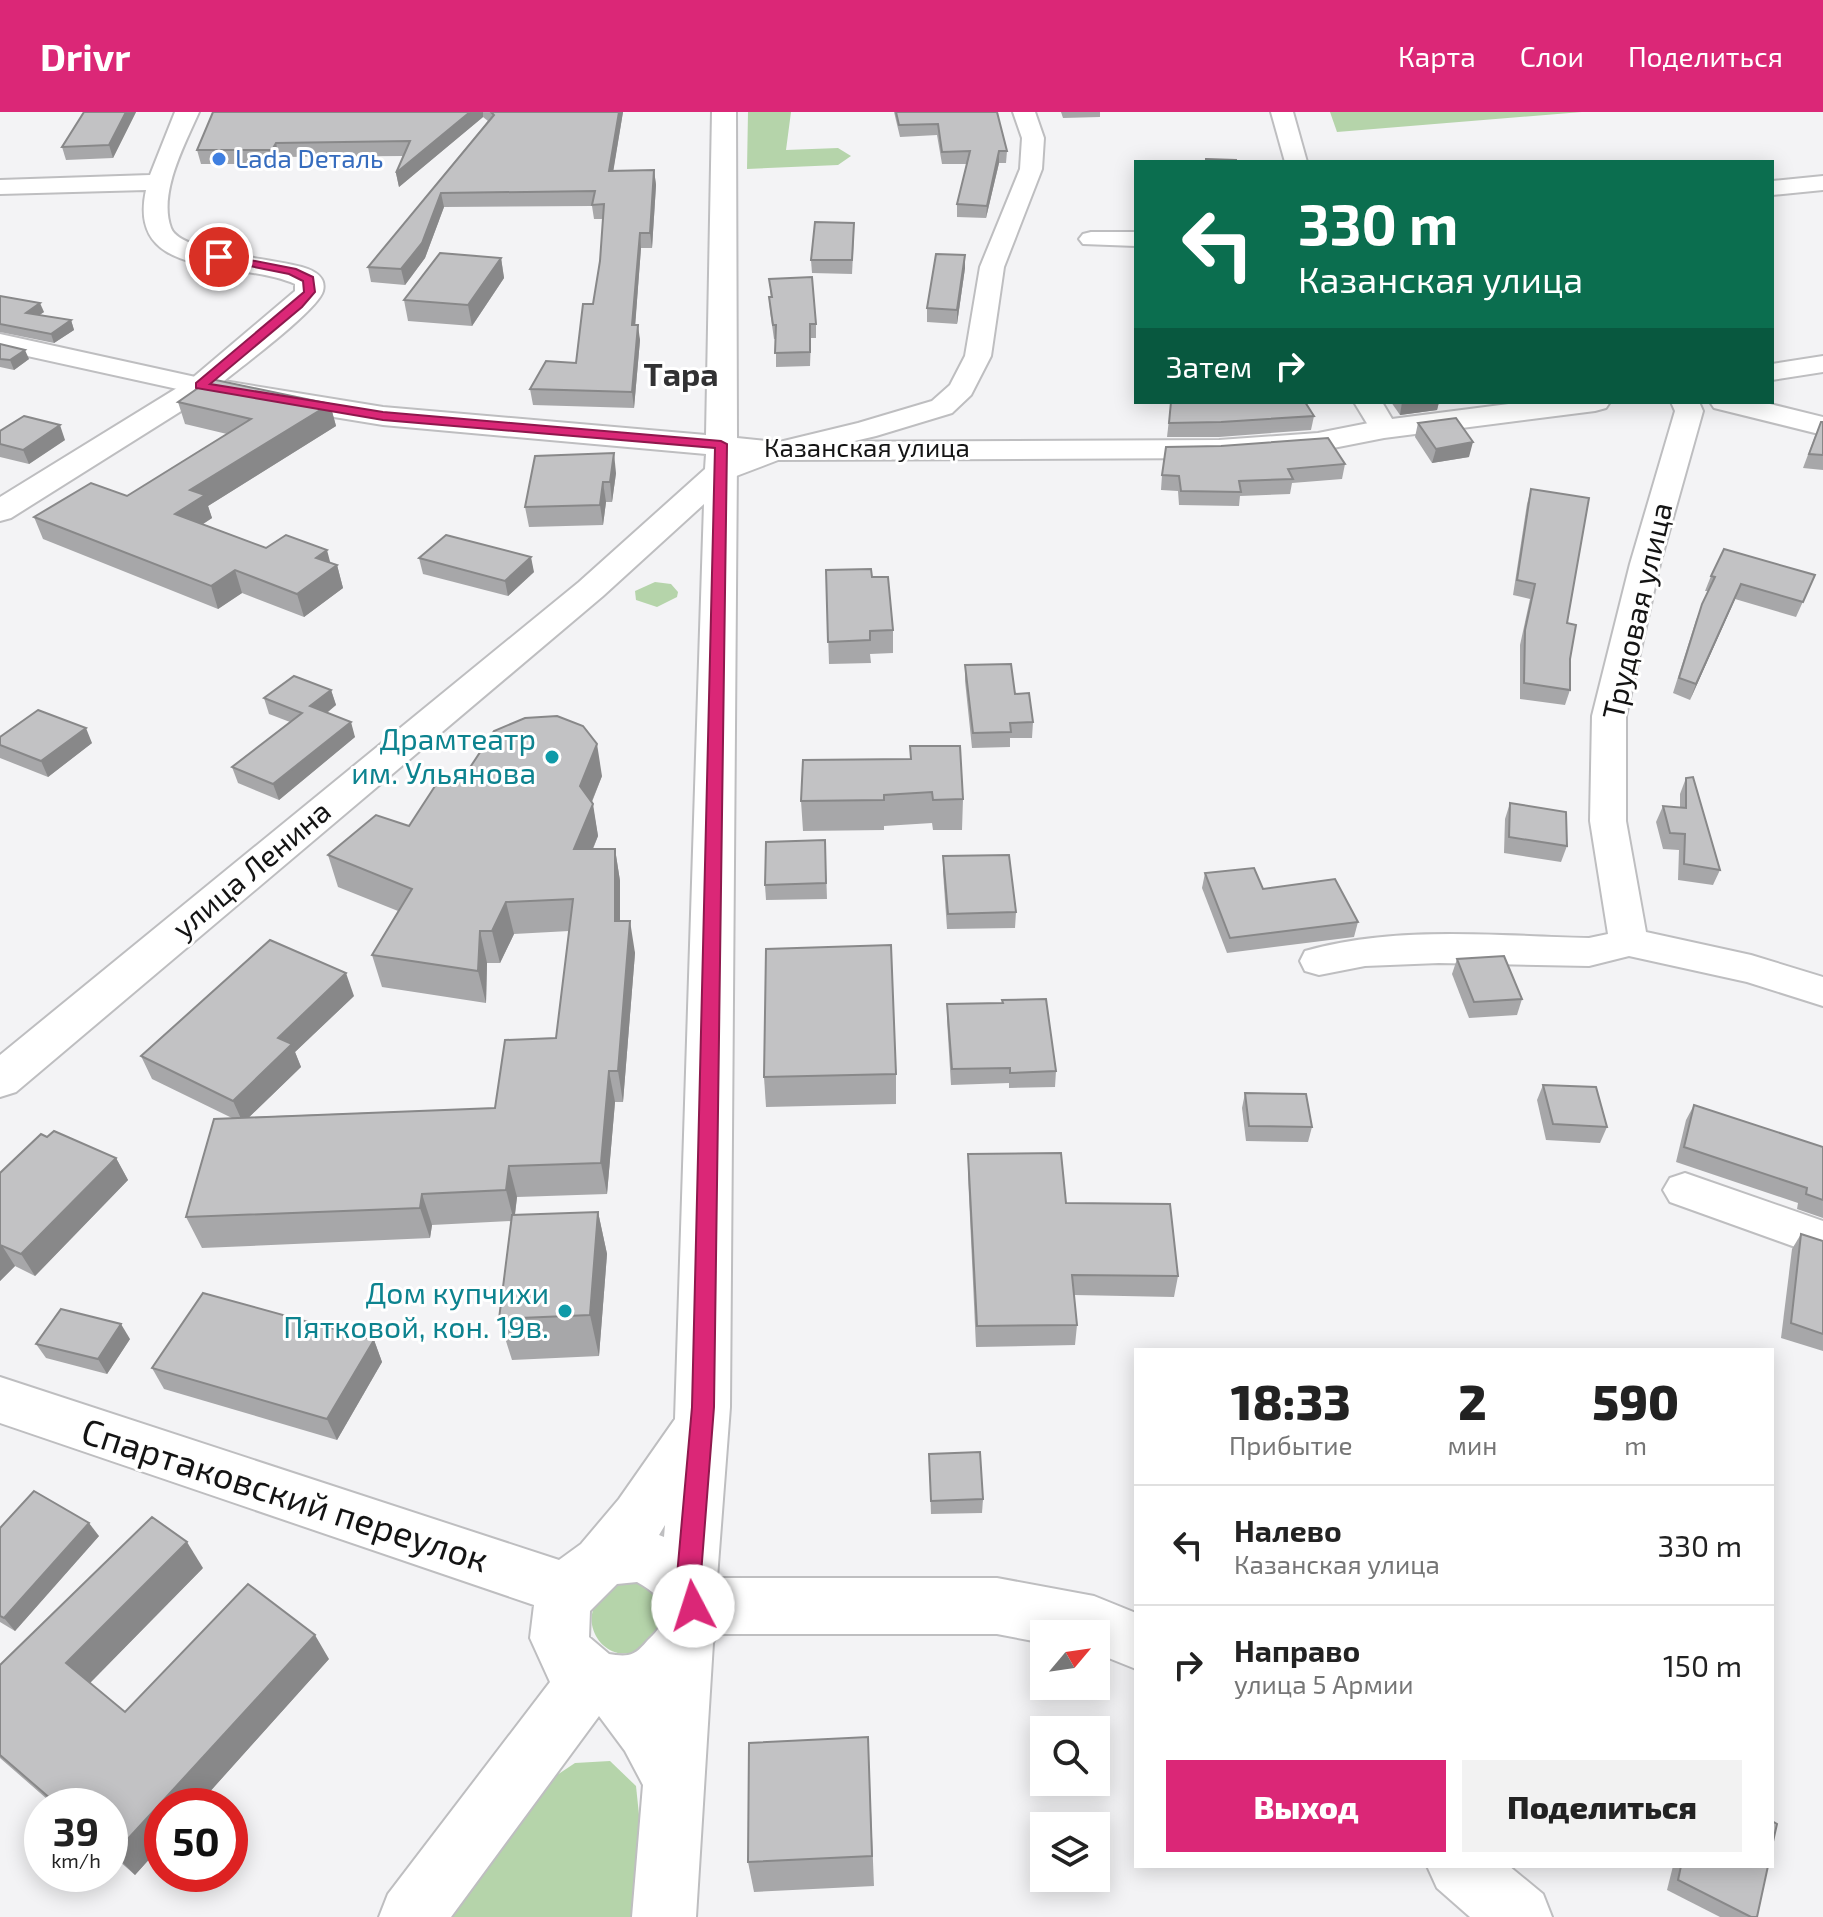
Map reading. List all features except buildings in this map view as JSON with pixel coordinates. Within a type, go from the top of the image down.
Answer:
[{"type":"main road","points":[[0,511],[200,386],[298,305],[309,292],[309,280],[292,271],[171,246],[159,234],[155,217],[159,182],[187,112]]},
{"type":"main road","points":[[664,1917],[702,1425],[721,458],[724,112]]},
{"type":"main road","points":[[0,187],[159,182]]},
{"type":"main road","name":"Казанская улица","points":[[200,386],[383,416],[721,458],[777,451],[1162,451],[1318,442],[1384,429],[1579,404]]},
{"type":"main road","points":[[1733,404],[1823,426]]},
{"type":"main road","name":"улица Ленина","points":[[0,1080],[591,589],[721,458]]},
{"type":"main road","name":"Спартаковский переулок","points":[[0,1400],[585,1576]]},
{"type":"main road","points":[[673,1781],[657,1744],[636,1712],[600,1681],[574,1666],[563,1649],[558,1630],[560,1610],[673,1471],[702,1425]]},
{"type":"main road","points":[[585,1576],[621,1556],[642,1555],[661,1561],[677,1571],[689,1613],[671,1663],[652,1677],[631,1684],[600,1681]]},
{"type":"main road","points":[[689,1613],[997,1606],[1094,1624],[1134,1640]]},
{"type":"main road","points":[[411,1917],[600,1681]]},
{"type":"main road","points":[[1461,1868],[1520,1917]]},
{"type":"street","points":[[777,451],[866,430],[942,407],[961,389],[978,356],[992,267],[1031,169],[1033,138],[1024,112]]},
{"type":"street","points":[[1282,112],[1295,160]]},
{"type":"street","points":[[1774,188],[1823,183]]},
{"type":"street","points":[[1091,239],[1134,239]]},
{"type":"street","name":"Казанская улица","points":[[0,342],[200,386]]},
{"type":"street","points":[[1774,372],[1823,364]]},
{"type":"street","points":[[1369,404],[1384,429]]},
{"type":"street","name":"Трудовая улица","points":[[1629,942],[1608,821],[1609,716],[1645,564],[1689,411],[1686,404]]},
{"type":"street","points":[[1319,961],[1365,952],[1439,949],[1589,952],[1629,942],[1751,969],[1823,992]]},
{"type":"street","points":[[1685,1190],[1823,1239]]},
{"type":"green space","points":[[748,112],[791,112],[786,150],[838,148],[851,156],[838,165],[747,169]]},
{"type":"green space","points":[[1330,112],[1582,112],[1337,132]]},
{"type":"green space","points":[[655,582],[671,584],[678,592],[677,597],[657,607],[636,600],[635,591]]},
{"type":"green space","points":[[626,1582],[642,1585],[654,1592],[663,1612],[659,1629],[649,1641],[634,1652],[619,1653],[606,1647],[596,1636],[592,1622],[594,1607],[605,1593]]},
{"type":"green space","points":[[610,1761],[636,1786],[641,1834],[634,1917],[451,1917],[545,1783],[575,1763]]},
{"type":"place","name":"Lada Dеталь","points":[[219,159]]},
{"type":"place","name":"Драмтеатр им. Ульянова","points":[[552,757]]},
{"type":"place","name":"Дом купчихи Пятковой, кон. 19в.","points":[[565,1311]]},
{"type":"district","name":"Тара","points":[[681,375]]},
{"type":"route","points":[[219,257],[292,271],[309,280],[309,292],[298,305],[200,386],[383,416],[721,444],[703,1407],[688,1587],[693,1606]]}]
